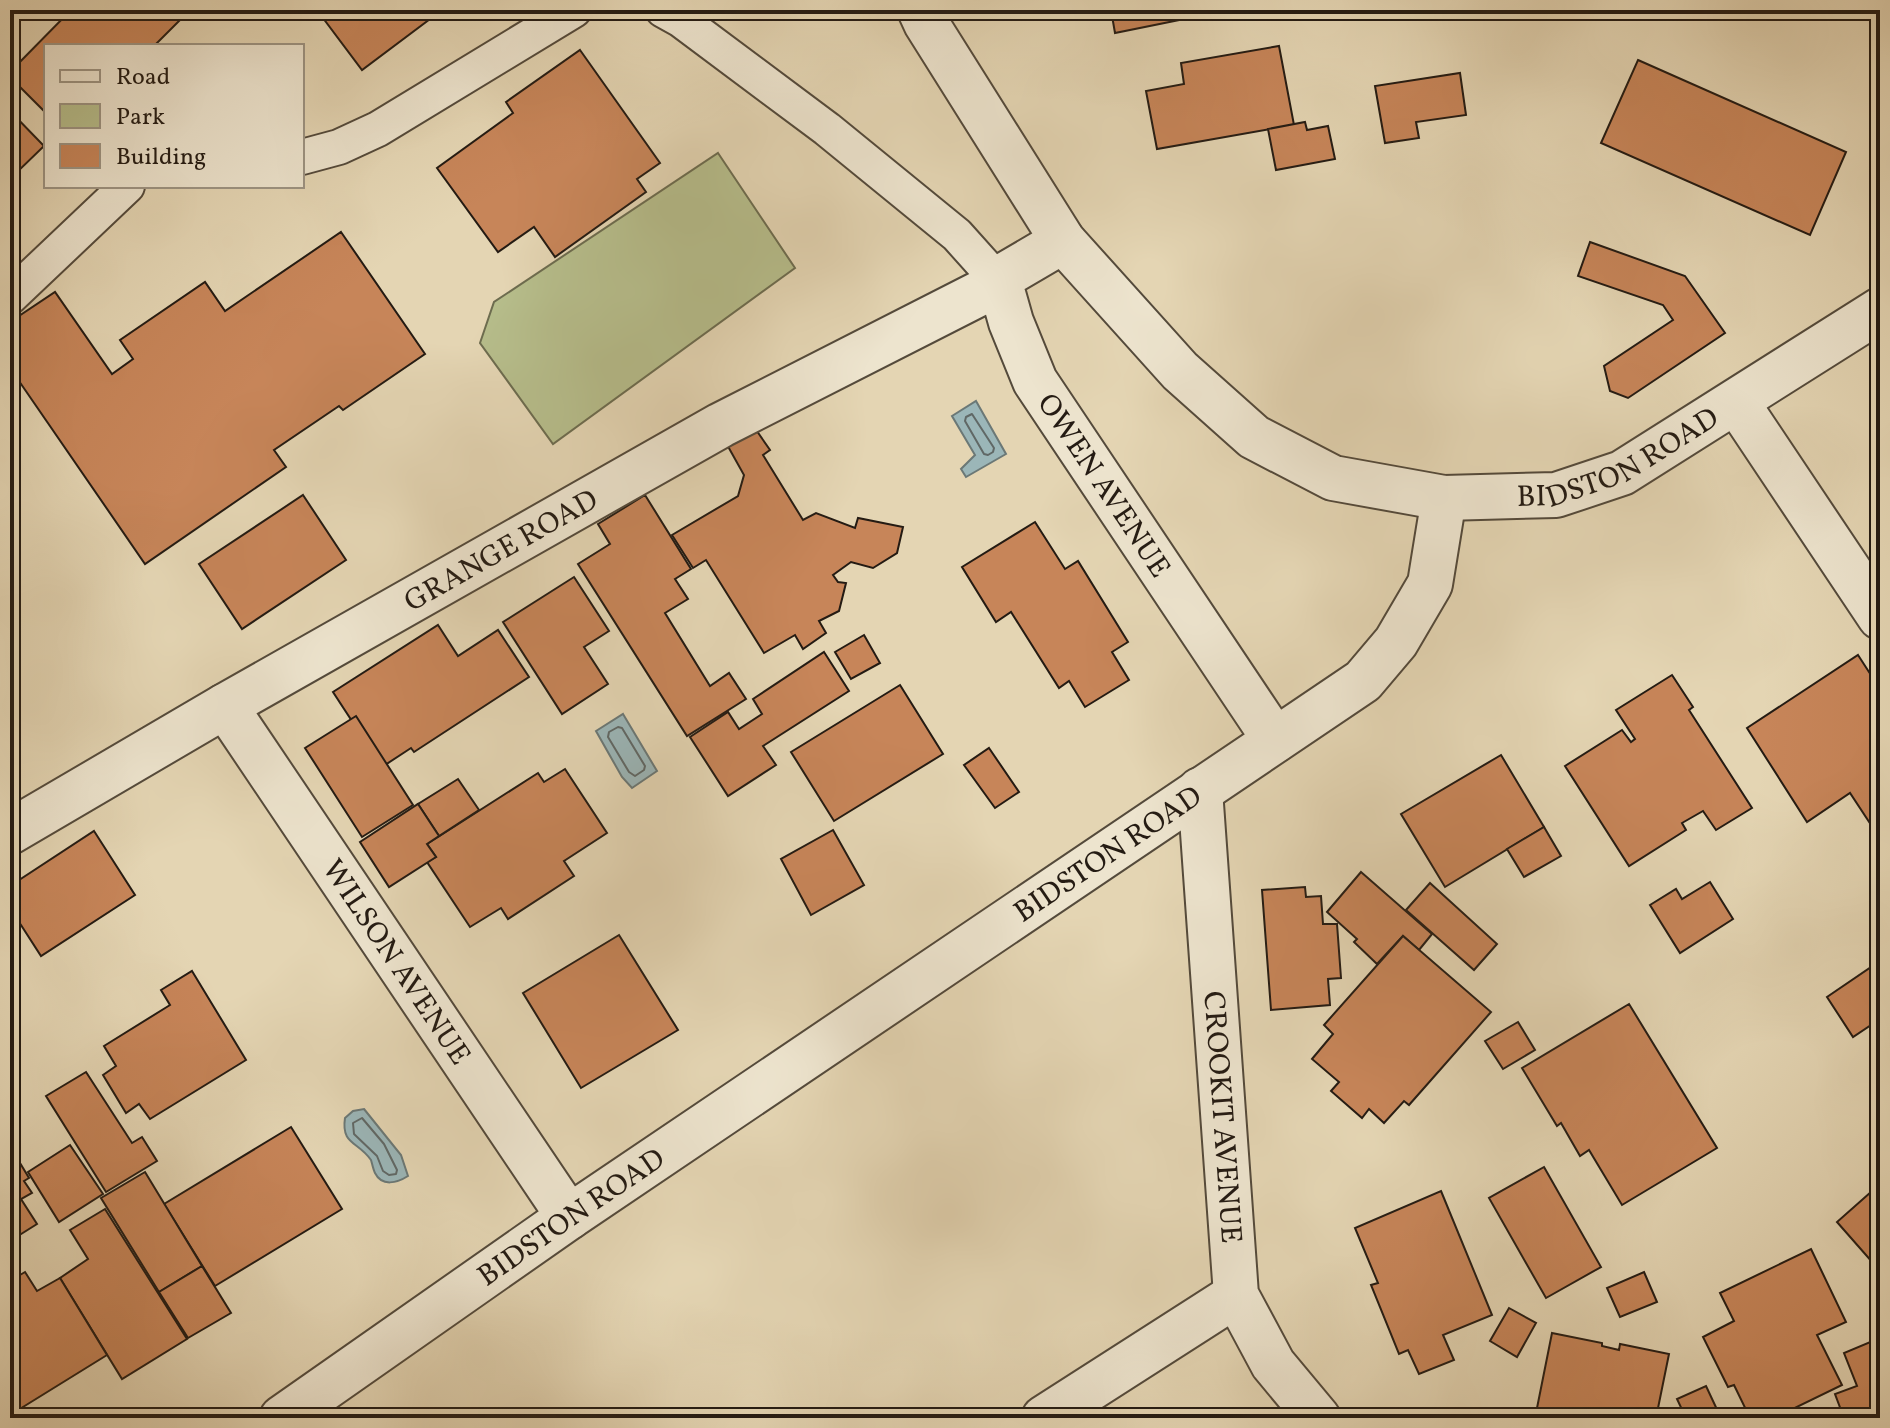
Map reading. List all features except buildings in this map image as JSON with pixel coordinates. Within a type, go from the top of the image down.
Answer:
[{"type":"street","points":[[920,10],[1063,241],[1180,371],[1254,437],[1333,478],[1444,498]]},
{"type":"street","points":[[1000,283],[1005,275],[1063,241]]},
{"type":"street","name":"GRANGE ROAD","points":[[10,832],[225,706],[721,425],[1000,283]]},
{"type":"street","name":"OWEN AVENUE","points":[[1000,283],[1011,322],[1035,381],[1275,740]]},
{"type":"street","name":"BIDSTON ROAD","points":[[282,1418],[569,1217],[1363,681],[1396,642],[1430,584],[1444,498],[1556,495],[1622,473],[1880,310]]},
{"type":"street","points":[[1737,403],[1880,617]]},
{"type":"street","name":"WILSON AVENUE","points":[[225,706],[569,1217]]},
{"type":"street","name":"CROOKIT AVENUE","points":[[1200,790],[1236,1295],[1273,1364],[1318,1418]]},
{"type":"street","points":[[1044,1418],[1236,1295]]},
{"type":"lane","points":[[304,156],[339,147],[378,129],[574,10]]},
{"type":"lane","points":[[663,10],[681,20],[839,139],[957,235],[1000,283]]},
{"type":"lane","points":[[10,297],[125,188]]},
{"type":"green space","points":[[718,153],[795,268],[553,444],[480,343],[494,302]]},
{"type":"water","points":[[976,401],[1006,454],[966,477],[961,469],[975,455],[952,416]]},
{"type":"water","points":[[623,714],[657,771],[632,788],[622,777],[596,731]]},
{"type":"water","points":[[364,1109],[401,1155],[408,1176],[395,1182],[382,1180],[375,1173],[371,1160],[348,1138],[345,1118],[353,1111]]}]
